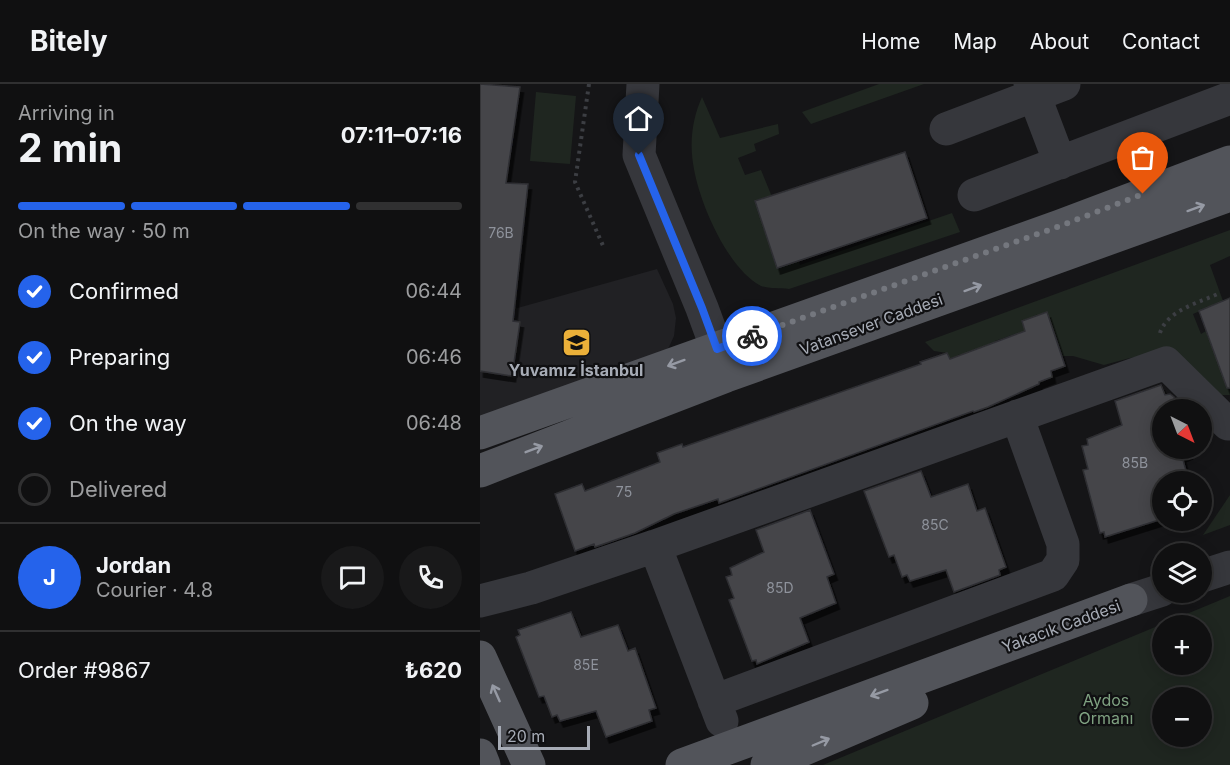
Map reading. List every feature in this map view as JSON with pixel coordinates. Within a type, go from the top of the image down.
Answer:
[{"type":"main road","name":"Vatansever Caddesi","points":[[480,471],[722,362],[1060,226],[1230,162]]},
{"type":"main road","name":"Vatansever Caddesi","points":[[480,433],[722,362],[1230,195]]},
{"type":"main road","name":"Yakacık Caddesi","points":[[690,764],[1131,600]]},
{"type":"main road","name":"Yakacık Caddesi","points":[[767,765],[935,694],[1131,600]]},
{"type":"main road","points":[[480,657],[529,765]]},
{"type":"main road","points":[[480,755],[484,765]]},
{"type":"street","points":[[946,129],[1032,90],[1064,84]]},
{"type":"street","points":[[649,87],[639,155],[722,362]]},
{"type":"street","points":[[1032,90],[1060,163]]},
{"type":"street","points":[[974,195],[1230,98]]},
{"type":"street","points":[[480,601],[531,588],[655,546],[1166,363],[1228,424]]},
{"type":"street","points":[[655,546],[718,711],[1053,575],[1063,560],[1063,544],[1017,417]]},
{"type":"street","points":[[1212,573],[1230,567]]},
{"type":"street","points":[[1131,600],[1152,593]]},
{"type":"path","points":[[589,84],[575,182],[604,248]]},
{"type":"path","points":[[1166,363],[1159,336],[1162,327],[1172,315],[1220,293]]},
{"type":"shaded area","name":"Yuvamız İstanbul","points":[[657,269],[673,304],[676,318],[674,336],[669,347],[659,359],[480,424],[480,308],[514,309]]},
{"type":"green space","points":[[879,84],[924,84],[811,124],[802,112]]},
{"type":"green space","points":[[536,92],[576,96],[570,164],[530,161]]},
{"type":"green space","points":[[702,97],[720,138],[778,124],[779,134],[754,144],[756,151],[738,158],[745,175],[761,170],[800,265],[952,213],[960,232],[789,289],[761,286],[749,278],[727,251],[702,200],[692,160],[692,141],[696,114]]},
{"type":"green space","points":[[1230,230],[1230,256],[1210,265],[1223,301],[1193,314],[1201,334],[1206,331],[1218,363],[1230,364],[1230,395],[1215,395],[1164,354],[1130,358],[1104,365],[1073,356],[1062,356],[1046,312],[1022,321],[1025,331],[995,341],[996,345],[963,357],[961,354],[950,359],[947,353],[934,351],[925,342]]},
{"type":"green space","points":[[1230,495],[1230,525],[1203,535],[1206,531],[1212,531],[1212,522]]},
{"type":"green space","name":"Aydos Ormanı","points":[[1230,596],[1230,765],[823,765],[1152,628],[1152,675],[1212,675],[1212,615],[1184,615]]},
{"type":"building","points":[[480,84],[520,87],[506,183],[528,184],[513,321],[520,322],[512,376],[480,371]]},
{"type":"building","points":[[905,152],[927,218],[777,268],[755,201]]},
{"type":"building","points":[[1230,298],[1230,388],[1227,388],[1199,311]]},
{"type":"building","points":[[1047,312],[1065,366],[1051,371],[1052,377],[1039,384],[988,407],[719,503],[718,499],[674,514],[635,533],[595,547],[594,544],[575,551],[555,494],[582,484],[585,491],[660,462],[657,453],[682,444],[683,447],[921,364],[920,362],[947,353],[950,359],[1025,331],[1022,321]]},
{"type":"building","points":[[1161,385],[1165,395],[1170,394],[1174,397],[1174,399],[1152,399],[1152,459],[1183,459],[1186,471],[1152,471],[1152,522],[1105,537],[1104,532],[1100,533],[1083,470],[1088,469],[1082,446],[1088,445],[1087,439],[1122,425],[1115,401]]},
{"type":"building","points":[[921,471],[931,497],[968,484],[977,511],[985,508],[1006,567],[999,570],[1000,575],[954,592],[946,570],[910,581],[907,575],[902,577],[894,555],[889,557],[864,491]]},
{"type":"building","points":[[810,510],[834,574],[827,577],[836,603],[800,618],[809,642],[757,664],[756,660],[752,661],[729,600],[734,598],[726,577],[732,575],[730,568],[764,552],[756,530]]},
{"type":"building","points":[[571,612],[581,637],[618,625],[628,651],[635,648],[656,708],[649,710],[652,721],[606,737],[596,711],[560,721],[557,715],[552,717],[544,696],[539,697],[516,637],[520,635],[518,630]]},
{"type":"way so far","points":[[752,336],[1143,194]]},
{"type":"place","name":"Yuvamız İstanbul","points":[[576,342]]},
{"type":"route","points":[[639,155],[717,349],[752,336]]}]
